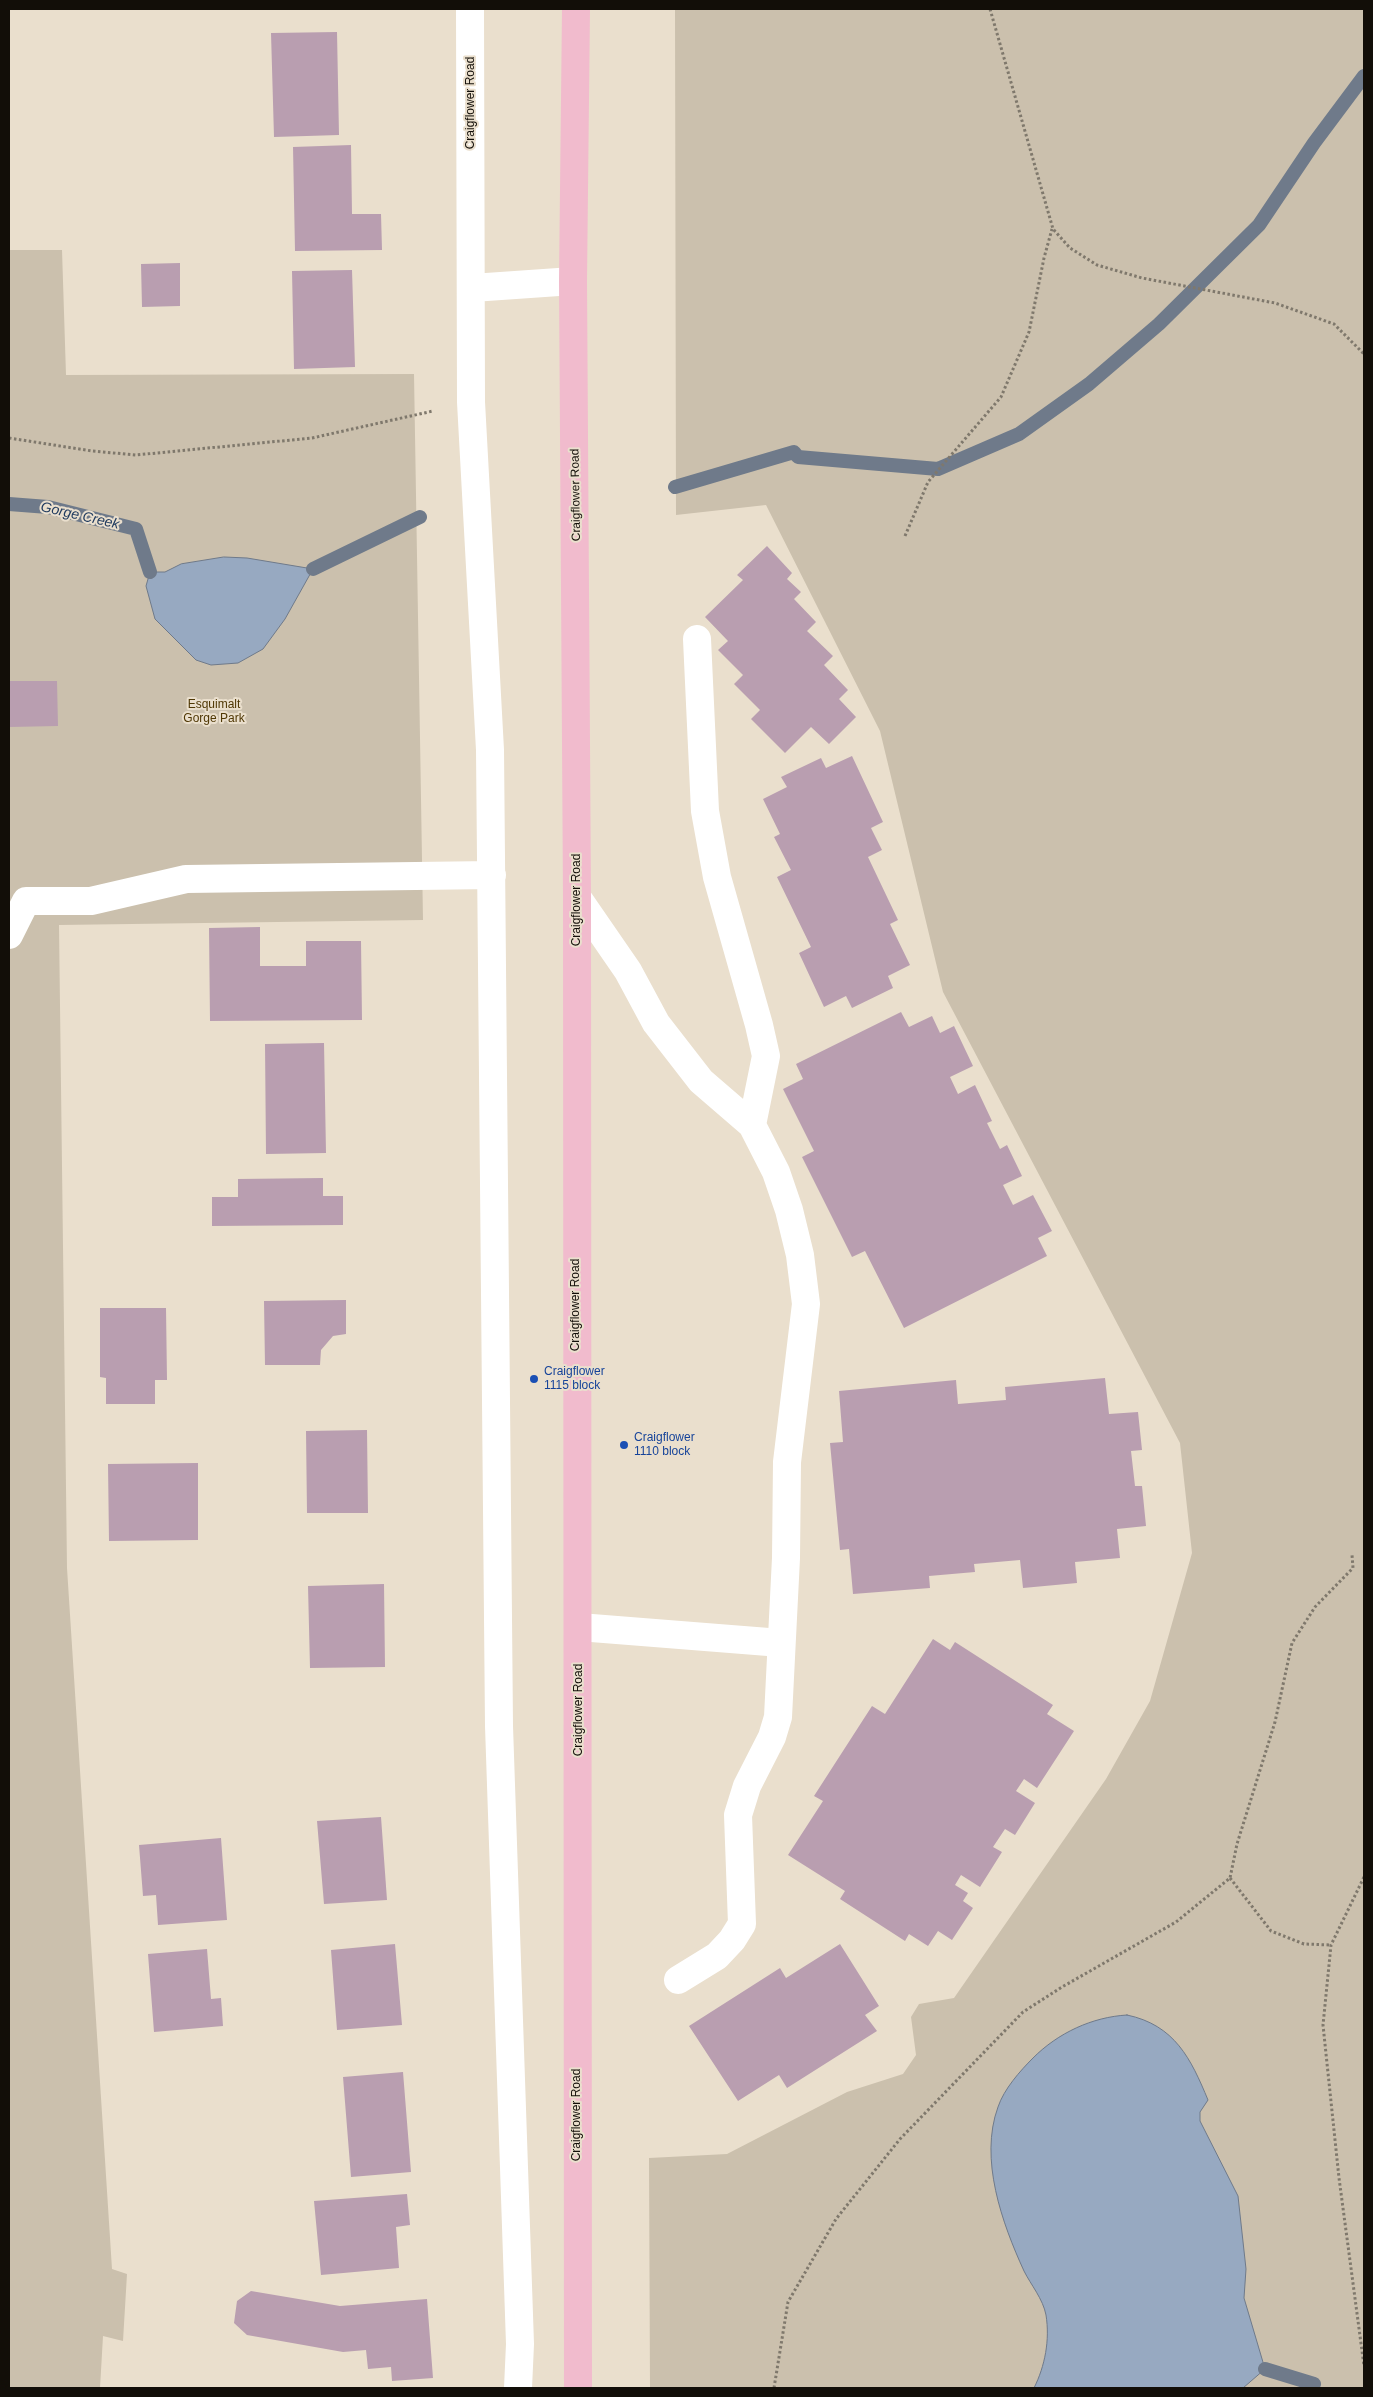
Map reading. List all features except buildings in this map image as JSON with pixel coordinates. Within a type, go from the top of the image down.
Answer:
[{"type":"main road","name":"Craigflower Road","points":[[576,9],[573,282],[577,897],[576,1322],[579,1627],[578,2388]]},
{"type":"street","name":"Craigflower Road","points":[[470,9],[471,402],[490,750],[499,1726],[520,2334],[518,2388]]},
{"type":"street","points":[[472,288],[573,282]]},
{"type":"street","points":[[697,639],[705,811],[717,877],[766,1056],[752,1125]]},
{"type":"street","points":[[9,935],[26,901],[91,901],[186,880],[492,875]]},
{"type":"street","points":[[577,897],[628,971],[656,1023],[701,1081],[752,1125],[776,1172],[790,1210],[800,1255],[806,1304],[787,1462],[786,1558],[778,1717],[772,1737],[747,1786],[738,1815],[742,1924],[732,1940],[717,1956],[678,1980]]},
{"type":"street","points":[[579,1627],[781,1643]]},
{"type":"path","points":[[990,9],[1053,229],[1070,248],[1097,265],[1142,278],[1275,303],[1334,324],[1364,354]]},
{"type":"path","points":[[905,536],[928,482],[1002,397],[1029,332],[1044,258],[1053,229]]},
{"type":"path","points":[[9,438],[92,451],[136,455],[312,438],[471,402]]},
{"type":"path","points":[[774,2388],[788,2302],[836,2219],[900,2139],[1023,2012],[1062,1987],[1176,1922],[1230,1878],[1237,1844],[1275,1722],[1292,1643],[1315,1607],[1353,1568],[1352,1556]]},
{"type":"path","points":[[1364,1877],[1331,1945],[1324,2025],[1340,2178],[1364,2366]]},
{"type":"path","points":[[1230,1878],[1271,1931],[1304,1944],[1331,1945]]},
{"type":"green space","points":[[675,9],[1364,9],[1364,2388],[650,2388],[649,2158],[727,2154],[847,2092],[903,2074],[916,2055],[911,2017],[919,2004],[954,1998],[1106,1779],[1150,1701],[1192,1553],[1180,1443],[943,992],[880,731],[766,505],[676,515]]},
{"type":"green space","name":"Esquimalt Gorge Park","points":[[9,250],[62,250],[66,375],[414,374],[423,920],[59,925],[67,1568],[112,2269],[127,2274],[123,2341],[103,2336],[100,2388],[9,2388]]},
{"type":"water","points":[[224,557],[247,558],[313,569],[285,619],[263,649],[238,663],[211,665],[196,660],[155,619],[146,586],[150,572],[165,572],[181,564]]},
{"type":"water","points":[[1127,2015],[1158,2027],[1169,2035],[1188,2058],[1208,2100],[1200,2112],[1200,2121],[1238,2196],[1246,2269],[1244,2298],[1265,2369],[1243,2388],[1034,2388],[1046,2353],[1046,2315],[1042,2303],[1024,2271],[1001,2212],[992,2169],[993,2127],[998,2107],[1008,2087],[1043,2049],[1064,2034],[1088,2023],[1114,2016]]},
{"type":"waterway","points":[[675,487],[794,452],[798,457],[938,469],[1019,434],[1089,384],[1159,324],[1259,225],[1314,143],[1364,76]]},
{"type":"waterway","name":"Gorge Creek","points":[[9,504],[48,507],[136,529],[150,572]]},
{"type":"waterway","points":[[313,569],[420,517]]},
{"type":"waterway","points":[[1265,2369],[1314,2384]]},
{"type":"place","name":"Craigflower 1115 block","points":[[534,1379]]},
{"type":"place","name":"Craigflower 1110 block","points":[[624,1445]]}]
